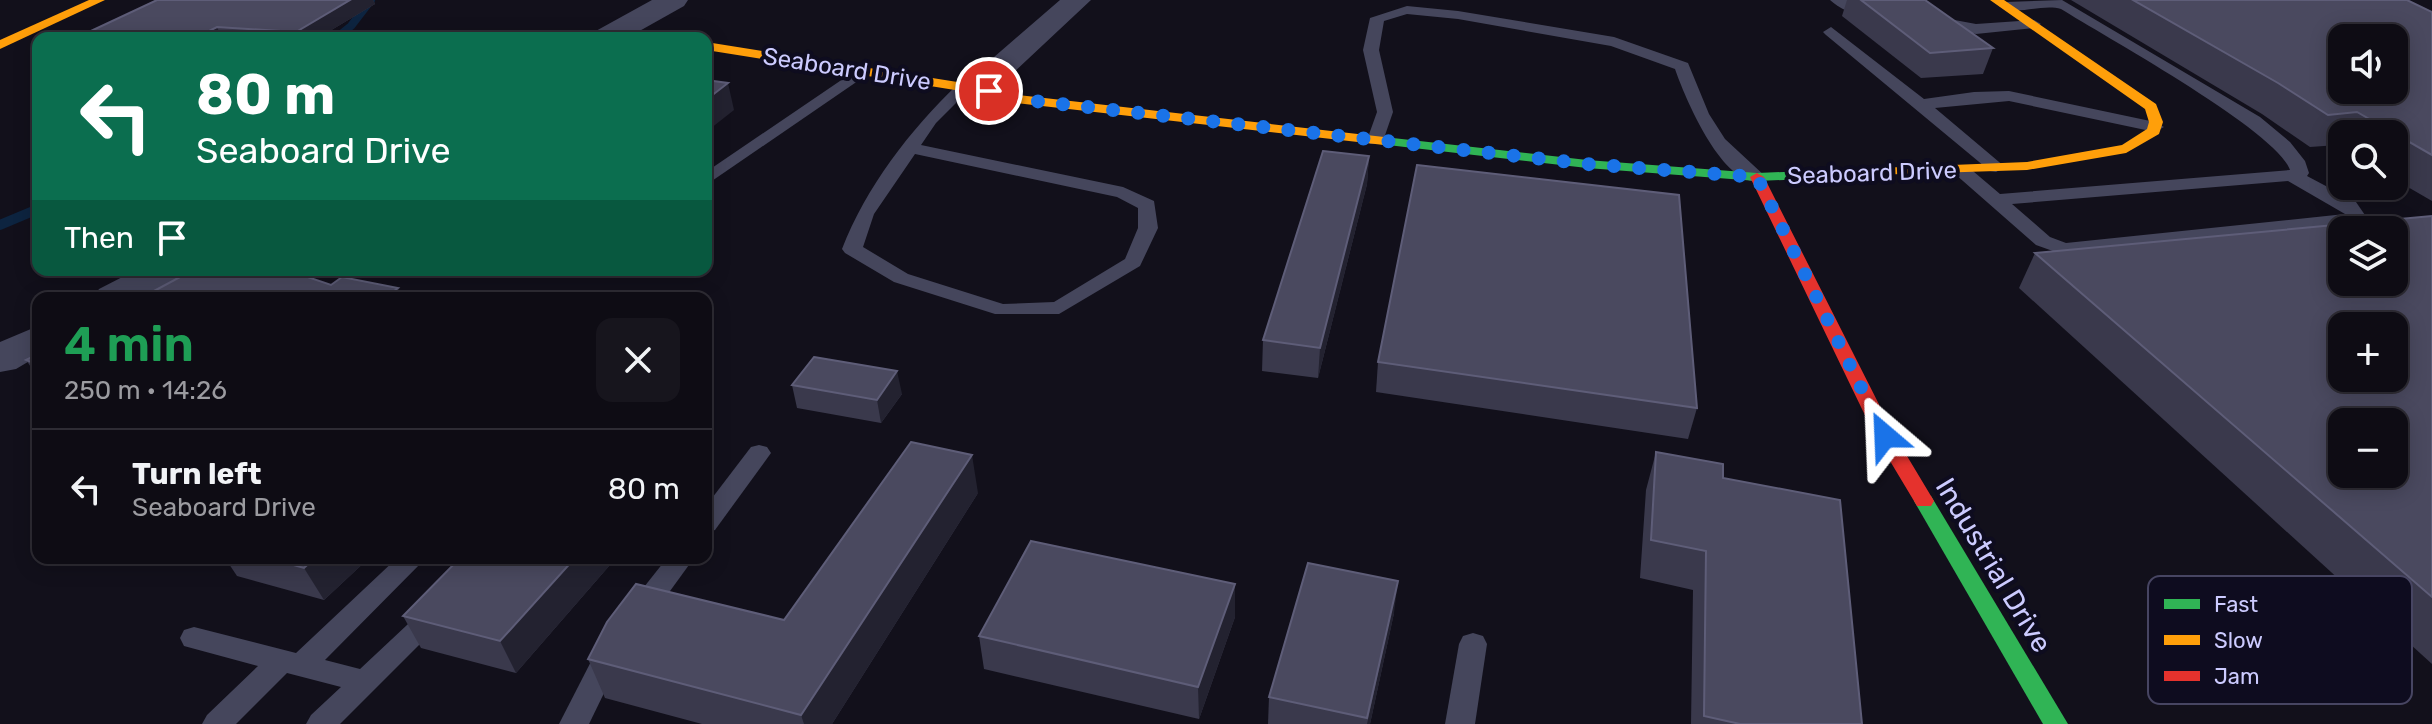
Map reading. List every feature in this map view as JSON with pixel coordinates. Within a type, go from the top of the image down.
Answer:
[{"type":"street","points":[[0,45],[99,0]]},
{"type":"street","points":[[616,32],[674,0]]},
{"type":"street","points":[[977,89],[1077,0]]},
{"type":"street","points":[[2001,3],[2151,107],[2155,127]]},
{"type":"street","name":"Seaboard Drive","points":[[712,47],[977,89],[1008,98],[1587,164],[1757,177],[2027,166],[2126,149],[2154,131],[2155,127]]},
{"type":"street","name":"Industrial Drive","points":[[1757,177],[1885,436],[2056,724]]},
{"type":"street","points":[[125,292],[155,276]]},
{"type":"street","points":[[0,359],[32,342]]},
{"type":"lane","points":[[1837,0],[1856,10],[1889,10]]},
{"type":"lane","points":[[1996,200],[2300,173],[2296,161],[2284,146],[2264,129],[2066,6],[2053,2],[2001,3]]},
{"type":"lane","points":[[1376,140],[1385,112],[1371,50],[1377,18],[1407,10],[1458,15],[1614,42],[1682,66],[1696,107],[1735,165],[1757,177]]},
{"type":"lane","points":[[1911,14],[1976,29],[2034,24]]},
{"type":"lane","points":[[1831,32],[1996,167]]},
{"type":"lane","points":[[712,176],[862,71]]},
{"type":"lane","points":[[911,148],[1123,193],[1147,205],[1148,228],[1133,262],[1059,308],[1002,310],[901,278],[852,249],[865,214],[930,120],[977,89]]},
{"type":"lane","points":[[1921,105],[1974,97],[2009,96],[2155,127]]},
{"type":"lane","points":[[1961,170],[2043,241],[2064,249],[2357,218],[2349,206],[2291,175]]},
{"type":"lane","points":[[712,516],[759,453]]},
{"type":"lane","points":[[217,724],[406,564]]},
{"type":"lane","points":[[574,724],[610,652],[676,564]]},
{"type":"lane","points":[[321,724],[448,603]]},
{"type":"lane","points":[[194,638],[365,682]]},
{"type":"lane","points":[[1460,724],[1473,644]]},
{"type":"building","points":[[157,0],[350,0],[296,32],[217,27],[207,32],[89,32]]},
{"type":"building","points":[[1861,0],[1925,0],[1993,48],[1930,53]]},
{"type":"building","points":[[2133,0],[2407,0],[2432,12],[2432,155],[2408,141],[2408,120],[2371,120],[2357,112],[2328,115]]},
{"type":"building","points":[[712,81],[728,83],[712,95]]},
{"type":"building","points":[[1323,151],[1369,156],[1320,348],[1263,340]]},
{"type":"building","points":[[1417,165],[1679,195],[1697,408],[1378,362]]},
{"type":"building","points":[[2432,216],[2432,597],[2412,580],[2412,576],[2408,576],[2035,253],[2328,226],[2328,296],[2408,296],[2408,218]]},
{"type":"building","points":[[182,276],[305,276],[331,285],[342,277],[398,288],[393,292],[152,292]]},
{"type":"building","points":[[814,357],[897,371],[877,400],[792,385]]},
{"type":"building","points":[[911,442],[972,455],[801,715],[588,659],[607,622],[636,584],[784,620]]},
{"type":"building","points":[[1656,452],[1723,464],[1723,478],[1840,500],[1862,724],[1740,724],[1704,716],[1706,551],[1651,540]]},
{"type":"building","points":[[1031,541],[1235,584],[1198,687],[979,636]]},
{"type":"building","points":[[1308,563],[1398,581],[1367,718],[1269,697]]},
{"type":"building","points":[[454,564],[570,564],[500,641],[403,616]]},
{"type":"waterway","points":[[344,32],[371,0]]},
{"type":"waterway","points":[[0,225],[32,212]]},
{"type":"traffic: fast","points":[[1384,141],[1587,164],[1757,177],[1877,172]]},
{"type":"traffic: fast","points":[[1924,501],[2056,724]]},
{"type":"traffic: slow","points":[[0,45],[99,0]]},
{"type":"traffic: slow","points":[[1877,172],[2027,166],[2126,149],[2154,131],[2156,122],[2151,107],[1996,0]]},
{"type":"traffic: slow","points":[[712,47],[989,91],[1008,98],[1384,141]]},
{"type":"traffic: jam","points":[[1757,177],[1885,436],[1924,501]]},
{"type":"route","points":[[989,91],[1008,98],[1587,164],[1757,177],[1885,436]]}]
